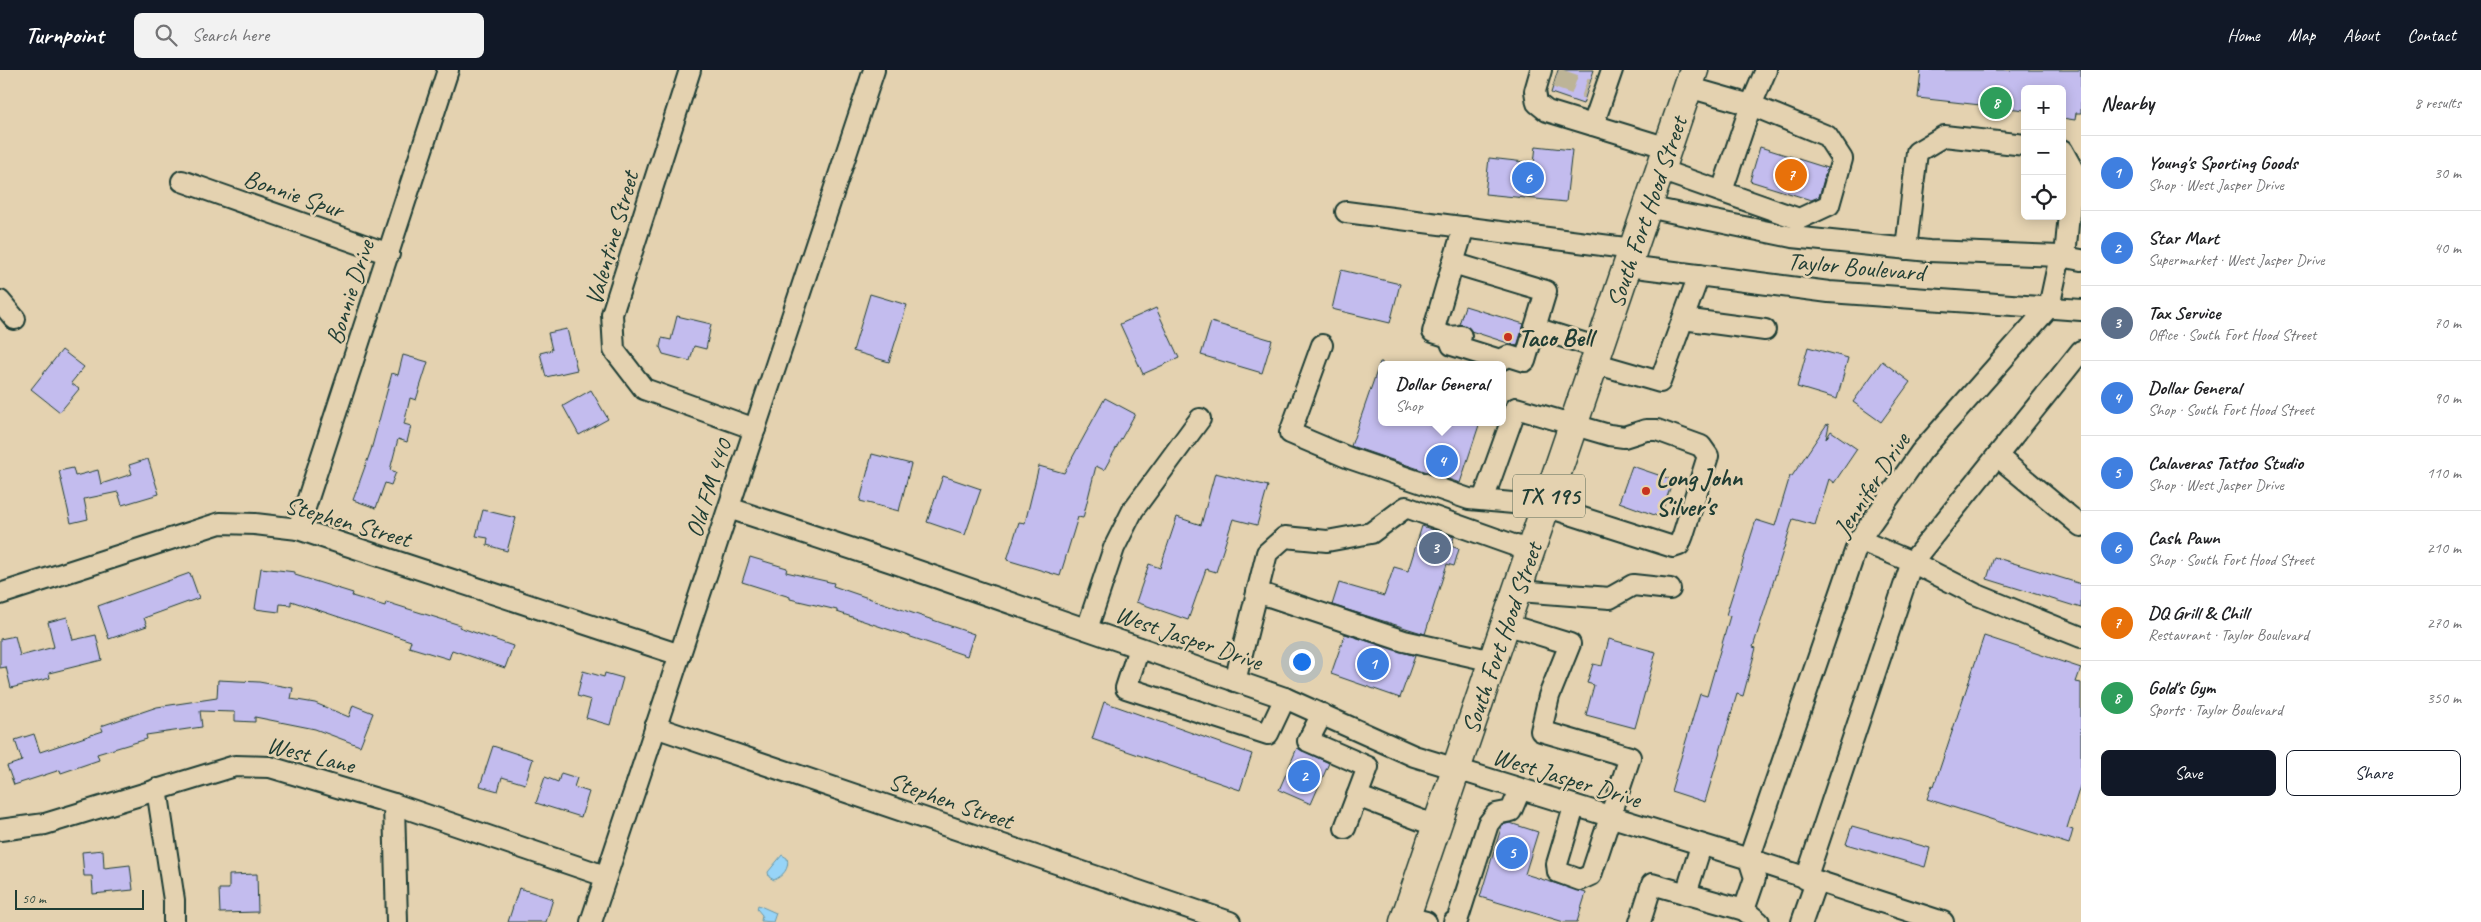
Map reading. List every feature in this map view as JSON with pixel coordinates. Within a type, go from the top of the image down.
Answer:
[{"type":"highway","name":"South Fort Hood Street","points":[[1412,920],[1436,826],[1691,78]]},
{"type":"street","name":"Bonnie Drive","points":[[298,529],[448,70]]},
{"type":"street","name":"Valentine Street","points":[[690,70],[612,314],[614,350],[644,388],[755,429]]},
{"type":"street","name":"Old FM 440","points":[[591,922],[874,70]]},
{"type":"street","points":[[1722,191],[1751,105],[1766,70]]},
{"type":"street","points":[[1592,125],[1595,92],[1609,71]]},
{"type":"street","points":[[1546,73],[1535,91],[1537,103],[1547,111],[1592,125],[1664,159],[1722,191],[1799,219],[1829,205],[1842,159],[1827,136],[1691,78]]},
{"type":"street","points":[[1906,249],[1917,152],[1944,136],[2021,146]]},
{"type":"street","points":[[2066,150],[2081,152]]},
{"type":"street","name":"Jennifer Drive","points":[[1749,859],[1860,540],[1920,452],[2049,307],[2069,258],[2073,170],[2066,157]]},
{"type":"street","name":"Bonnie Spur","points":[[182,181],[389,254]]},
{"type":"street","name":"Taylor Boulevard","points":[[1648,207],[1792,237],[1906,249],[2069,258]]},
{"type":"street","name":"Taylor Boulevard","points":[[1346,212],[1464,227],[1631,257],[1699,275],[1829,292],[2081,310]]},
{"type":"street","points":[[1453,263],[1546,291],[1525,361],[1509,356],[1505,349],[1457,334],[1449,337],[1433,332],[1453,263],[1464,227]]},
{"type":"street","points":[[1535,328],[1660,382],[1699,275]]},
{"type":"street","points":[[0,301],[15,319]]},
{"type":"street","points":[[1683,319],[1765,330]]},
{"type":"street","points":[[1322,345],[1290,434],[1367,464],[1469,499],[1546,506],[1673,547],[1679,545],[1683,535],[1708,456],[1701,446],[1656,430],[1646,430],[1624,437],[1516,408],[1483,500]]},
{"type":"street","points":[[1802,922],[1811,881],[1912,562],[2081,351]]},
{"type":"street","points":[[1086,630],[1114,548],[1133,510],[1200,420]]},
{"type":"street","points":[[1997,456],[2081,526]]},
{"type":"street","points":[[1234,681],[1266,553],[1285,537],[1327,541],[1371,533],[1406,507],[1530,551]]},
{"type":"street","name":"West Jasper Drive","points":[[728,508],[1285,698],[1414,756],[1574,807],[1749,859],[1931,920]]},
{"type":"street","name":"Stephen Street","points":[[0,594],[220,523],[255,524],[298,529],[680,655]]},
{"type":"street","points":[[1860,540],[1912,562],[1975,594],[2081,637]]},
{"type":"street","points":[[1517,591],[1610,598],[1633,584],[1670,589]]},
{"type":"street","points":[[1257,592],[1404,641],[1493,661]]},
{"type":"street","points":[[1505,624],[1570,644],[1549,696],[1541,731],[1630,757],[1611,818],[1590,875],[1580,880],[1558,872],[1557,864],[1574,807]]},
{"type":"street","points":[[1139,648],[1126,688],[1268,734],[1285,698]]},
{"type":"street","points":[[1322,714],[1308,741],[1368,767],[1345,828]]},
{"type":"street","name":"Stephen Street","points":[[655,727],[1230,922]]},
{"type":"street","points":[[1352,760],[1365,735]]},
{"type":"street","name":"West Lane","points":[[0,830],[45,824],[235,766],[270,766],[394,804],[605,876]]},
{"type":"street","points":[[158,789],[174,900],[174,922]]},
{"type":"street","points":[[1454,922],[1457,920],[1488,824],[1496,814],[1510,812],[1520,790]]},
{"type":"street","points":[[1357,796],[1436,826]]},
{"type":"street","points":[[394,804],[397,922]]},
{"type":"street","points":[[1686,894],[1701,846]]},
{"type":"street","points":[[1640,922],[1652,884],[1752,916],[1755,878],[1749,859]]},
{"type":"water","points":[[782,855],[787,858],[787,868],[783,874],[774,880],[769,877],[768,872]]},
{"type":"water","points":[[758,905],[776,913],[773,922],[761,921],[762,915],[757,909]]},
{"type":"building","points":[[1558,70],[1594,70],[1583,104],[1551,93]]},
{"type":"building","points":[[1921,70],[2081,70],[2081,113],[2076,113],[2075,120],[2066,119],[2066,85],[2021,85],[2021,110],[1918,98]]},
{"type":"building","points":[[1536,146],[1572,150],[1566,202],[1485,194],[1489,158],[1534,163]]},
{"type":"building","points":[[1760,147],[1827,168],[1819,197],[1811,200],[1750,181]]},
{"type":"building","points":[[1341,270],[1400,284],[1390,323],[1332,309]]},
{"type":"building","points":[[870,294],[907,305],[889,362],[853,351]]},
{"type":"building","name":"Taco Bell","points":[[1465,306],[1524,324],[1517,346],[1471,331],[1466,326],[1459,324]]},
{"type":"building","points":[[1156,308],[1179,358],[1143,374],[1120,324]]},
{"type":"building","points":[[677,316],[711,324],[706,349],[694,346],[690,361],[663,354],[660,347],[662,338],[671,340]]},
{"type":"building","points":[[1211,322],[1272,340],[1262,373],[1201,355]]},
{"type":"building","points":[[567,329],[577,370],[546,377],[540,353],[552,350],[548,333]]},
{"type":"building","points":[[1808,347],[1848,358],[1837,399],[1797,387]]},
{"type":"building","points":[[62,350],[84,367],[71,383],[79,389],[60,412],[31,389]]},
{"type":"building","points":[[403,355],[428,362],[416,400],[410,398],[404,424],[411,426],[407,442],[398,439],[390,470],[396,472],[391,485],[385,483],[376,508],[353,500],[371,450],[392,373],[398,375]]},
{"type":"building","points":[[1882,361],[1910,382],[1881,422],[1853,402]]},
{"type":"building","points":[[1378,368],[1378,426],[1479,426],[1460,483],[1351,446]]},
{"type":"building","points":[[591,390],[608,419],[579,435],[563,406]]},
{"type":"building","points":[[1105,398],[1135,414],[1104,470],[1096,466],[1083,518],[1078,517],[1060,576],[1007,560],[1019,522],[1025,523],[1039,466],[1064,473]]},
{"type":"building","points":[[1827,424],[1829,425],[1826,439],[1831,431],[1857,449],[1834,483],[1829,479],[1815,525],[1793,519],[1753,647],[1756,648],[1743,696],[1737,694],[1705,802],[1671,791],[1700,694],[1707,696],[1730,616],[1726,615],[1756,520],[1775,526],[1790,476],[1792,476]]},
{"type":"building","points":[[872,454],[911,464],[899,511],[860,501]]},
{"type":"building","points":[[148,459],[159,494],[122,505],[118,492],[84,499],[88,519],[71,523],[59,471],[73,468],[75,476],[98,470],[101,484],[132,474],[129,465]]},
{"type":"building","name":"Long John Silver's","points":[[1632,466],[1673,480],[1660,517],[1619,502]]},
{"type":"building","points":[[1215,473],[1268,486],[1257,525],[1233,519],[1216,572],[1206,569],[1188,620],[1136,602],[1149,564],[1160,568],[1177,517],[1201,525]]},
{"type":"building","points":[[943,476],[981,489],[965,535],[927,522]]},
{"type":"building","points":[[483,510],[516,518],[507,551],[487,545],[488,538],[476,536]]},
{"type":"building","points":[[1422,526],[1454,537],[1451,546],[1459,549],[1454,566],[1447,564],[1425,634],[1332,605],[1339,583],[1384,596],[1394,567],[1408,571]]},
{"type":"building","points":[[750,557],[787,568],[786,572],[834,583],[833,586],[974,634],[967,656],[837,612],[837,610],[790,599],[790,597],[742,582]]},
{"type":"building","points":[[1994,557],[2081,584],[2081,608],[1987,579]]},
{"type":"building","points":[[261,568],[295,572],[295,575],[353,593],[352,596],[385,606],[386,602],[460,625],[459,627],[513,646],[505,668],[452,650],[449,659],[409,647],[411,641],[291,601],[291,605],[280,604],[279,612],[255,609]]},
{"type":"building","points":[[190,573],[199,598],[144,618],[147,626],[109,639],[98,606]]},
{"type":"building","points":[[67,617],[73,640],[96,635],[102,660],[49,673],[50,678],[11,688],[6,667],[0,668],[0,639],[15,636],[20,656],[54,647],[48,622]]},
{"type":"building","points":[[1345,634],[1415,656],[1400,698],[1331,674]]},
{"type":"building","points":[[1984,636],[2081,668],[2076,682],[2081,683],[2081,783],[2067,828],[2073,830],[2069,844],[1927,799],[1932,785],[1934,786]]},
{"type":"building","points":[[1609,639],[1656,652],[1635,728],[1586,715],[1594,685],[1587,683],[1593,664],[1602,666]]},
{"type":"building","points":[[583,671],[604,677],[605,673],[623,678],[610,725],[586,718],[591,700],[577,696]]},
{"type":"building","points":[[218,680],[259,682],[293,688],[291,699],[315,703],[349,717],[353,705],[373,713],[360,746],[315,729],[255,717],[255,722],[235,721],[235,712],[200,711],[202,727],[146,735],[147,739],[97,754],[99,760],[61,773],[60,770],[14,785],[7,766],[22,761],[15,740],[34,734],[40,752],[103,731],[101,726],[157,707],[217,698]]},
{"type":"building","points":[[1104,702],[1252,754],[1240,790],[1092,739]]},
{"type":"building","points":[[493,746],[533,759],[525,784],[502,777],[498,791],[480,786]]},
{"type":"building","points":[[1297,748],[1329,763],[1311,804],[1279,790]]},
{"type":"building","points":[[561,773],[577,778],[574,787],[589,792],[581,817],[536,803],[545,777],[558,782]]},
{"type":"building","points":[[1510,823],[1538,832],[1525,874],[1586,893],[1577,922],[1564,922],[1480,897],[1502,825]]},
{"type":"building","points":[[1852,826],[1930,848],[1925,867],[1846,844]]},
{"type":"building","points":[[103,850],[104,868],[130,865],[133,890],[93,894],[92,876],[84,876],[82,852]]},
{"type":"building","points":[[257,874],[258,912],[220,913],[219,889],[229,889],[229,875]]},
{"type":"building","points":[[519,888],[553,899],[546,922],[508,922]]},
{"type":"tunnel","points":[[1556,78],[1587,89]]},
{"type":"place","name":"Gold's Gym","points":[[1996,103]]},
{"type":"place","name":"DQ Grill & Chill","points":[[1791,175]]},
{"type":"place","name":"Cash Pawn","points":[[1528,178]]},
{"type":"place","name":"Taco Bell","points":[[1508,337]]},
{"type":"place","name":"Dollar General","points":[[1442,461]]},
{"type":"place","name":"Long John Silver's","points":[[1646,491]]},
{"type":"place","name":"Tax Service","points":[[1435,548]]},
{"type":"place","name":"Young's Sporting Goods","points":[[1373,664]]},
{"type":"place","name":"Star Mart","points":[[1304,776]]},
{"type":"place","name":"Calaveras Tattoo Studio","points":[[1512,853]]}]
